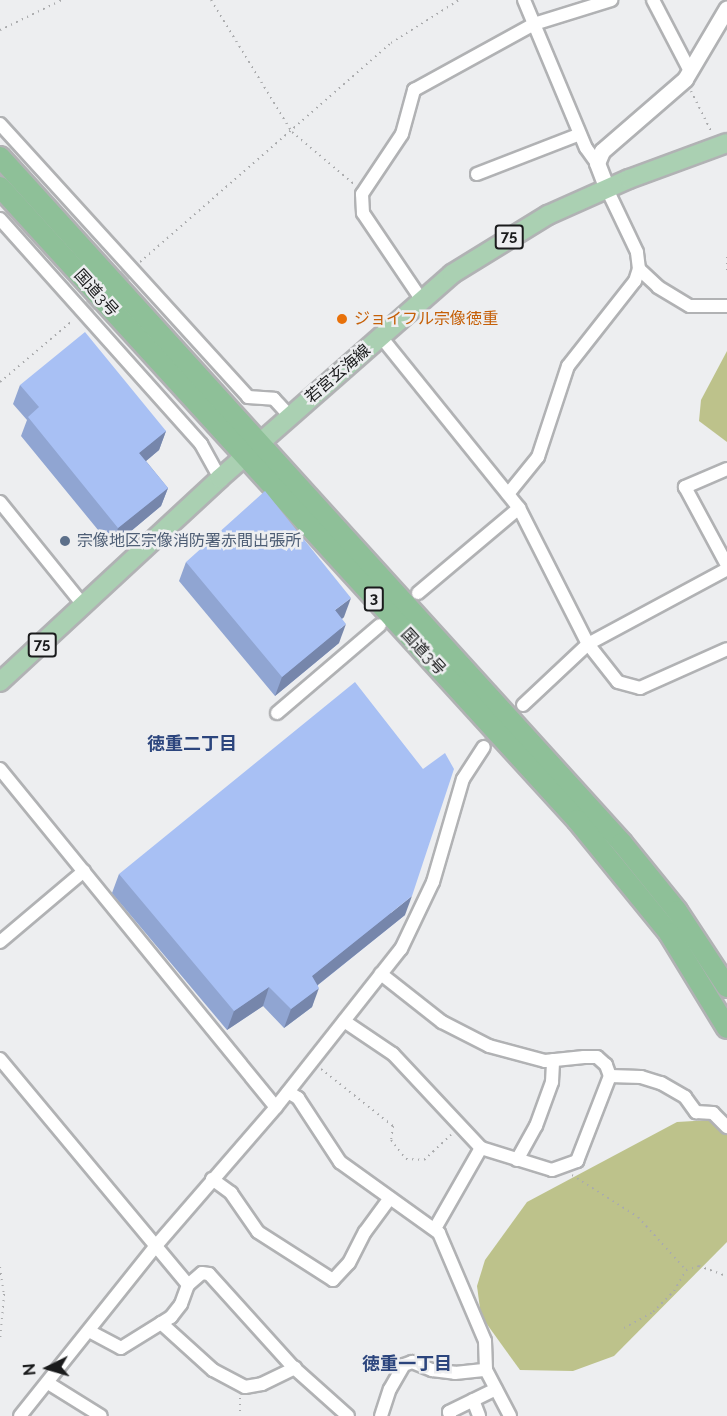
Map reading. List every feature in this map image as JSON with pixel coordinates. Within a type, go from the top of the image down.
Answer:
[{"type":"highway","name":"国道3号","points":[[0,157],[622,843],[677,911],[727,987]]},
{"type":"highway","name":"国道3号","points":[[0,187],[243,457],[597,843],[669,933],[727,1028]]},
{"type":"main road","name":"若宮玄海線","points":[[0,682],[243,457],[381,338],[421,299],[494,245],[607,189],[723,145]]},
{"type":"street","points":[[508,494],[538,457],[567,366],[635,281],[639,269],[637,252],[597,163],[580,134],[524,0]]},
{"type":"street","points":[[421,299],[376,237],[363,213],[363,194],[402,134],[414,90],[534,24],[611,0]]},
{"type":"street","points":[[653,0],[688,75]]},
{"type":"street","points":[[597,163],[602,151],[688,75],[727,8]]},
{"type":"street","points":[[0,124],[248,397],[274,399],[290,416]]},
{"type":"street","points":[[477,174],[580,134]]},
{"type":"street","points":[[0,219],[201,444],[220,478]]},
{"type":"street","points":[[639,269],[658,287],[690,306],[727,306]]},
{"type":"street","points":[[381,338],[519,508],[588,644],[618,682],[629,688],[640,688],[727,649]]},
{"type":"street","points":[[524,705],[588,644],[727,567],[685,487],[727,469]]},
{"type":"street","points":[[0,502],[84,606]]},
{"type":"street","points":[[418,593],[519,508]]},
{"type":"street","points":[[277,713],[380,626]]},
{"type":"street","points":[[20,1416],[154,1248],[276,1107],[400,949],[433,882],[463,779],[484,747]]},
{"type":"street","points":[[0,769],[276,1107]]},
{"type":"street","points":[[0,942],[84,871]]},
{"type":"street","points":[[344,1021],[393,1054],[481,1148],[552,1170],[577,1161],[583,1151],[610,1076],[606,1065],[597,1058],[535,1059],[479,1041],[442,1022],[381,974]]},
{"type":"street","points":[[0,1059],[154,1248],[188,1285]]},
{"type":"street","points":[[517,1160],[536,1126],[552,1082],[553,1060]]},
{"type":"street","points":[[610,1076],[641,1077],[661,1083],[685,1097],[696,1112],[713,1113],[727,1127]]},
{"type":"street","points":[[288,1092],[298,1098],[340,1162],[439,1233],[485,1341],[486,1370],[510,1416]]},
{"type":"street","points":[[437,1225],[481,1148]]},
{"type":"street","points":[[212,1179],[231,1193],[258,1232],[333,1280],[349,1263],[365,1232],[390,1198]]},
{"type":"street","points":[[89,1331],[121,1348],[161,1323],[181,1304],[188,1285],[202,1273],[209,1274],[295,1368],[348,1416]]},
{"type":"street","points":[[161,1323],[213,1370],[241,1386],[262,1384],[295,1368]]},
{"type":"street","points":[[381,1416],[390,1389],[404,1365],[412,1362],[432,1370],[455,1373],[486,1370]]},
{"type":"street","points":[[48,1383],[101,1416]]},
{"type":"street","points":[[450,1416],[449,1412],[496,1389]]},
{"type":"street","points":[[473,1400],[478,1416]]},
{"type":"path","points":[[0,30],[62,0]]},
{"type":"path","points":[[211,0],[292,132],[351,180],[363,194]]},
{"type":"path","points":[[131,270],[292,132],[391,43],[459,0]]},
{"type":"path","points":[[688,75],[723,145]]},
{"type":"path","points":[[727,257],[727,274]]},
{"type":"path","points":[[0,382],[83,312]]},
{"type":"path","points":[[312,1062],[393,1126],[391,1140],[406,1159],[416,1162],[434,1155],[460,1125]]},
{"type":"path","points":[[564,1167],[579,1182],[638,1217],[686,1270]]},
{"type":"path","points":[[624,1328],[653,1311],[674,1291],[686,1270],[699,1266],[727,1276]]},
{"type":"path","points":[[0,1267],[4,1294],[0,1341]]},
{"type":"path","points":[[240,1416],[241,1386]]},
{"type":"green space","points":[[727,351],[727,442],[699,421],[701,400]]},
{"type":"green space","points":[[727,1119],[727,1242],[614,1356],[573,1371],[520,1370],[481,1316],[477,1286],[485,1260],[527,1202],[677,1122]]},
{"type":"building","points":[[85,332],[166,431],[139,453],[168,488],[118,528],[28,417],[39,407],[20,385]]},
{"type":"building","points":[[265,491],[351,598],[335,610],[346,624],[282,677],[186,562]]},
{"type":"building","points":[[355,682],[423,769],[445,753],[454,769],[412,896],[312,976],[319,988],[291,1009],[269,987],[234,1011],[119,874]]},
{"type":"tunnel","points":[[83,312],[131,270]]},
{"type":"tunnel","points":[[484,747],[523,705]]},
{"type":"place","name":"ジョイフル宗像徳重","points":[[342,319]]},
{"type":"place","name":"宗像地区宗像消防署赤間出張所","points":[[65,541]]},
{"type":"district","name":"徳重二丁目","points":[[192,744]]},
{"type":"district","name":"徳重一丁目","points":[[407,1364]]}]
